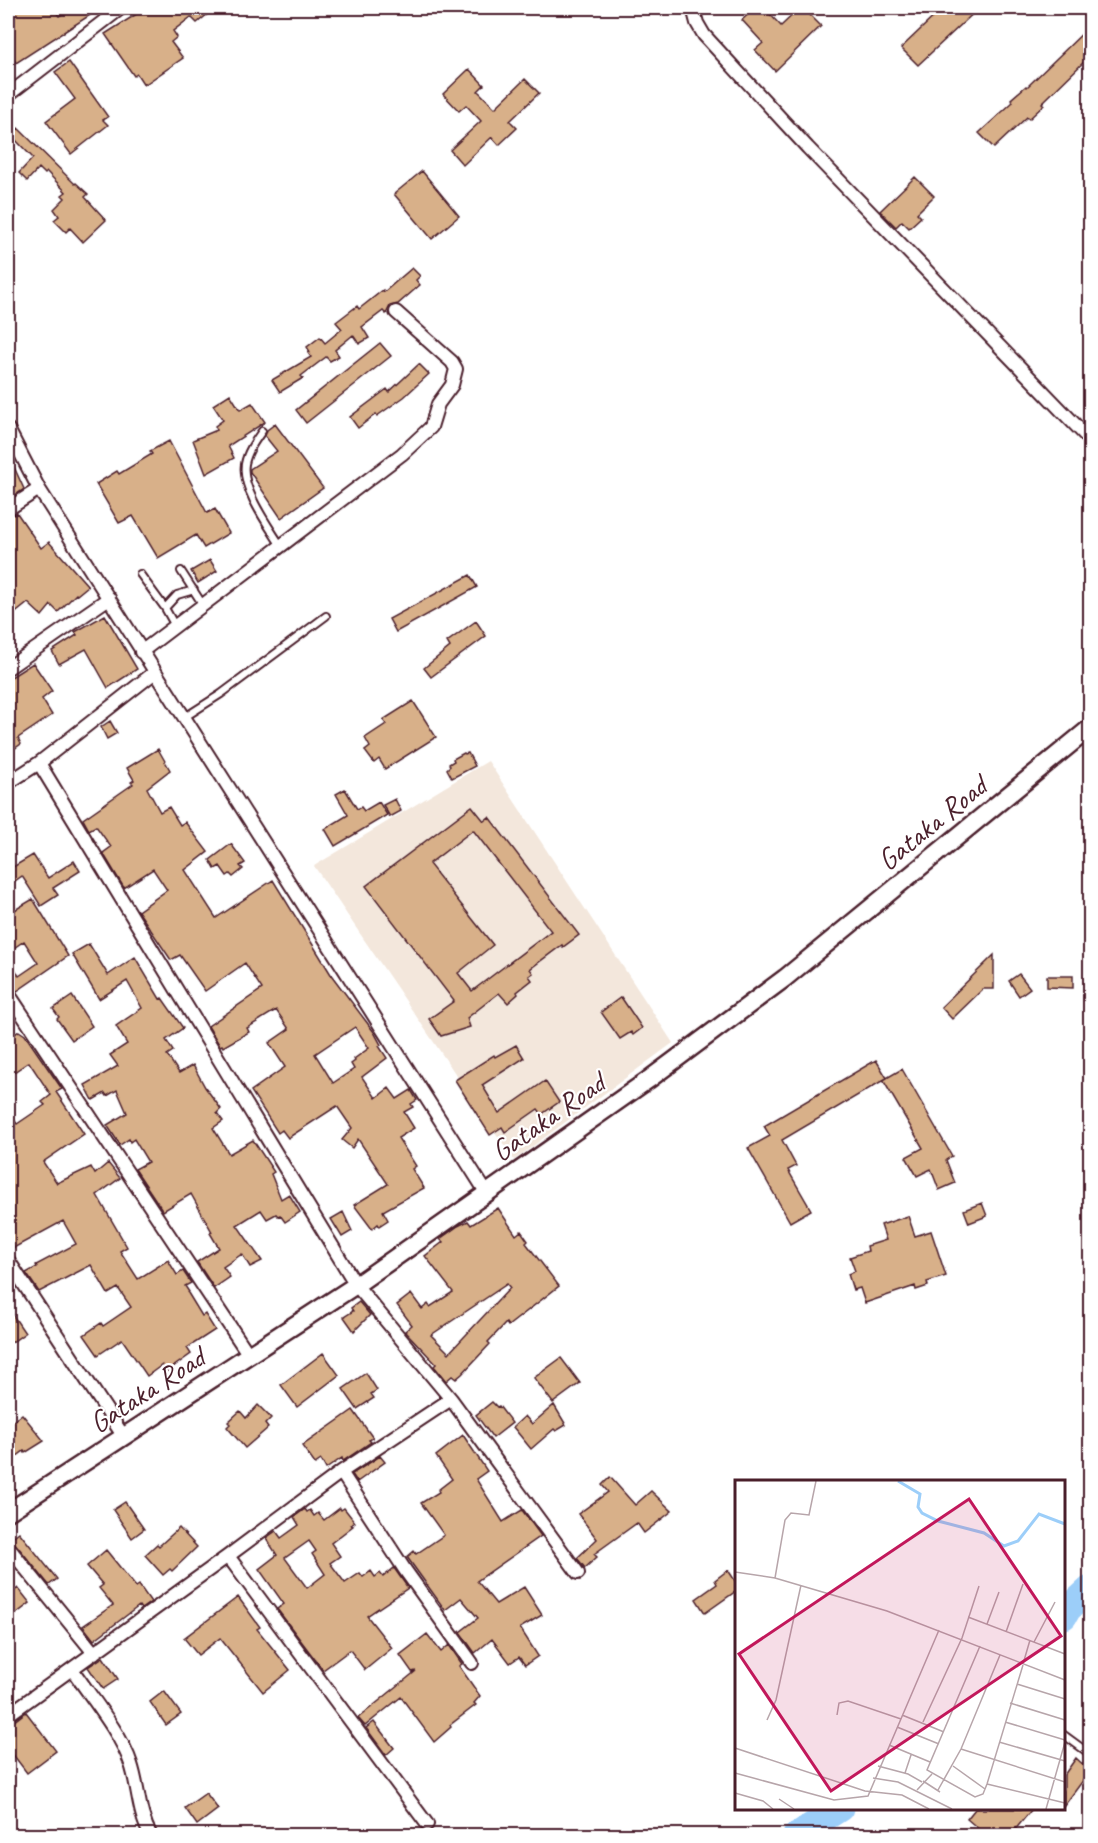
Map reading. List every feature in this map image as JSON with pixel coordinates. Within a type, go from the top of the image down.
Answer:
[{"type":"street","points":[[8,95],[121,8]]},
{"type":"street","points":[[693,8],[697,23],[704,35],[808,148],[1090,440]]},
{"type":"street","points":[[141,652],[282,547],[427,432],[434,422],[438,404],[452,386],[456,369],[452,362],[396,312]]},
{"type":"street","points":[[8,429],[39,489],[141,652],[486,1192]]},
{"type":"street","points":[[8,509],[39,489]]},
{"type":"street","points":[[8,668],[109,598]]},
{"type":"street","points":[[8,783],[39,763],[155,672]]},
{"type":"street","name":"Gataka Road","points":[[8,1512],[356,1285],[648,1080],[785,978],[1090,728]]},
{"type":"street","points":[[39,763],[356,1285],[451,1399],[578,1573]]},
{"type":"street","points":[[8,993],[249,1355]]},
{"type":"street","points":[[8,1260],[124,1437]]},
{"type":"street","points":[[8,1715],[341,1472],[451,1399]]},
{"type":"street","points":[[341,1472],[405,1570],[472,1663]]},
{"type":"street","points":[[8,1547],[94,1653]]},
{"type":"street","points":[[228,1556],[427,1824]]},
{"type":"street","points":[[72,1669],[120,1741],[131,1762],[139,1792],[140,1811],[151,1836]]},
{"type":"lane","points":[[262,431],[251,448],[245,466],[247,484],[282,547]]},
{"type":"lane","points":[[181,571],[203,606]]},
{"type":"lane","points":[[140,574],[175,626]]},
{"type":"lane","points":[[165,608],[177,595],[194,590]]},
{"type":"lane","points":[[184,717],[221,694],[326,616]]},
{"type":"lane","points":[[1065,1736],[1090,1754]]},
{"type":"shaded area","points":[[488,761],[673,1043],[514,1160],[314,866]]},
{"type":"building","points":[[8,8],[53,8],[59,16],[72,8],[101,8],[16,63],[8,50]]},
{"type":"building","points":[[146,8],[215,8],[197,23],[191,17],[173,31],[177,37],[171,42],[183,58],[144,85],[137,74],[134,76],[105,34]]},
{"type":"building","points":[[755,8],[764,8],[781,26],[800,8],[803,8],[821,26],[775,71],[755,50],[763,43],[742,20]]},
{"type":"building","points":[[943,8],[979,8],[918,65],[901,48]]},
{"type":"building","points":[[1090,26],[1090,56],[1042,103],[1044,105],[1029,119],[1027,117],[994,148],[979,133],[1013,102],[1011,99],[1027,87]]},
{"type":"building","points":[[69,62],[108,117],[103,120],[108,125],[71,154],[46,121],[75,99],[55,72]]},
{"type":"building","points":[[469,69],[484,85],[478,91],[495,108],[525,79],[539,93],[510,121],[517,128],[499,145],[492,137],[463,165],[450,150],[481,121],[466,105],[459,111],[443,94]]},
{"type":"building","points":[[18,128],[88,194],[85,197],[106,220],[83,242],[70,228],[66,232],[54,220],[59,216],[54,209],[65,198],[62,195],[66,192],[47,172],[45,174],[39,168],[27,181],[19,173],[33,158],[11,135]]},
{"type":"building","points":[[422,171],[459,216],[432,239],[394,194]]},
{"type":"building","points":[[915,177],[934,196],[917,213],[921,217],[909,228],[902,221],[896,227],[880,211]]},
{"type":"building","points":[[412,268],[420,276],[416,280],[420,285],[398,304],[390,306],[386,314],[383,311],[362,327],[369,338],[359,344],[353,335],[335,350],[339,356],[330,361],[326,357],[301,376],[303,378],[280,392],[272,380],[311,357],[307,347],[320,337],[325,343],[342,329],[336,322],[357,306],[359,309],[383,290],[384,292]]},
{"type":"building","points":[[380,343],[391,356],[306,423],[296,410]]},
{"type":"building","points":[[419,364],[429,374],[404,397],[358,428],[350,417],[387,389],[389,392]]},
{"type":"building","points":[[230,394],[240,410],[252,403],[265,422],[228,446],[234,458],[206,474],[193,440],[217,430],[215,426],[223,420],[213,405]]},
{"type":"building","points":[[275,424],[323,488],[281,518],[250,472],[250,469],[277,451],[265,436],[267,430]]},
{"type":"building","points":[[169,441],[207,513],[215,509],[229,533],[204,548],[196,535],[158,558],[133,516],[119,523],[96,484],[117,471],[119,474],[152,454],[150,451]]},
{"type":"building","points":[[8,454],[24,489],[8,500]]},
{"type":"building","points":[[17,513],[41,548],[49,542],[88,586],[76,594],[58,612],[51,605],[42,616],[28,603],[8,619],[8,517]]},
{"type":"building","points":[[210,560],[217,571],[198,583],[191,571]]},
{"type":"building","points":[[470,575],[477,587],[396,632],[389,619]]},
{"type":"building","points":[[105,615],[137,669],[108,688],[86,649],[59,664],[52,651],[77,635],[75,632]]},
{"type":"building","points":[[476,621],[486,636],[431,677],[424,668],[450,647],[447,642]]},
{"type":"building","points":[[33,663],[52,691],[42,699],[52,715],[18,738],[21,744],[8,753],[8,679]]},
{"type":"building","points":[[413,701],[436,737],[385,769],[379,759],[374,763],[365,751],[370,747],[365,738],[386,724],[383,720]]},
{"type":"building","points":[[110,721],[117,733],[107,739],[101,727]]},
{"type":"building","points":[[158,749],[170,770],[147,788],[160,812],[169,807],[180,825],[185,822],[208,852],[185,870],[216,918],[273,880],[332,976],[374,1032],[387,1058],[362,1077],[376,1098],[389,1088],[397,1099],[411,1090],[417,1100],[411,1104],[413,1107],[404,1112],[414,1128],[398,1138],[416,1166],[412,1169],[424,1188],[383,1211],[388,1220],[379,1226],[378,1224],[372,1229],[354,1205],[388,1184],[358,1139],[352,1148],[342,1140],[352,1128],[337,1106],[288,1138],[282,1130],[278,1133],[251,1091],[285,1067],[269,1043],[289,1029],[276,1010],[247,1028],[249,1032],[223,1047],[220,1046],[208,1026],[262,989],[245,963],[205,991],[180,955],[171,960],[138,911],[167,890],[153,869],[124,888],[103,853],[111,847],[96,826],[89,830],[83,819],[133,784],[131,782],[134,780],[127,768]],"holes":[[[355,1027],[369,1048],[354,1059],[355,1061],[351,1064],[354,1069],[333,1083],[315,1054]]]},
{"type":"building","points":[[464,753],[468,753],[475,766],[452,778],[447,769],[449,764]]},
{"type":"building","points":[[345,789],[357,809],[361,807],[364,811],[379,802],[387,815],[335,846],[325,829],[348,815],[336,794]]},
{"type":"building","points":[[395,799],[401,811],[390,817],[383,805]]},
{"type":"building","points":[[472,806],[484,821],[489,817],[579,935],[530,969],[533,973],[529,976],[532,980],[508,1003],[499,993],[467,1018],[470,1027],[441,1036],[429,1019],[454,1001],[366,886]],"holes":[[[473,830],[551,931],[472,991],[458,973],[493,945],[429,864]]]},
{"type":"building","points":[[231,844],[245,863],[240,866],[243,869],[233,877],[230,874],[227,876],[220,866],[215,869],[210,860]]},
{"type":"building","points":[[33,855],[48,878],[74,861],[80,871],[53,888],[58,895],[41,906],[22,876],[8,886],[8,870]]},
{"type":"building","points":[[33,899],[68,956],[17,991],[8,983],[8,956],[19,976],[38,963],[24,941],[8,952],[8,934],[12,931],[8,923],[8,914]]},
{"type":"building","points":[[89,944],[108,975],[135,957],[160,999],[162,998],[183,1028],[166,1040],[173,1051],[167,1055],[179,1073],[193,1065],[221,1109],[217,1113],[223,1121],[213,1128],[229,1154],[253,1140],[274,1172],[271,1174],[281,1199],[289,1194],[300,1212],[285,1222],[280,1215],[276,1214],[267,1219],[261,1210],[237,1225],[262,1261],[250,1267],[242,1254],[223,1267],[230,1277],[214,1288],[197,1262],[219,1248],[191,1194],[163,1211],[135,1169],[148,1162],[134,1139],[130,1142],[129,1139],[120,1145],[107,1125],[127,1113],[117,1090],[107,1096],[105,1093],[93,1100],[85,1085],[118,1066],[110,1055],[127,1044],[116,1026],[142,1008],[127,981],[99,999],[72,954]]},
{"type":"building","points":[[994,955],[994,989],[983,989],[952,1019],[941,1007]]},
{"type":"building","points":[[1019,974],[1030,988],[1019,996],[1009,981]]},
{"type":"building","points":[[1047,976],[1073,976],[1073,988],[1047,987]]},
{"type":"building","points":[[72,996],[92,1026],[72,1040],[57,1019],[59,1017],[53,1009]]},
{"type":"building","points":[[621,997],[642,1028],[633,1035],[631,1032],[620,1039],[601,1012]]},
{"type":"building","points":[[19,1031],[25,1035],[62,1089],[56,1092],[84,1134],[43,1162],[57,1183],[91,1167],[95,1174],[108,1163],[120,1178],[97,1195],[127,1247],[120,1251],[138,1279],[168,1260],[177,1275],[183,1271],[191,1283],[185,1286],[188,1293],[202,1316],[205,1314],[215,1330],[187,1348],[191,1354],[166,1372],[162,1365],[147,1376],[122,1339],[98,1355],[84,1335],[101,1323],[103,1326],[131,1307],[118,1288],[108,1294],[91,1265],[39,1292],[26,1273],[37,1267],[36,1265],[76,1244],[63,1221],[8,1251],[8,1111],[17,1124],[45,1105],[42,1102],[51,1095],[29,1062],[8,1076],[8,1039]]},
{"type":"building","points":[[516,1045],[524,1058],[482,1085],[499,1113],[545,1081],[559,1102],[542,1114],[538,1109],[505,1132],[502,1127],[490,1135],[455,1080],[494,1055],[495,1057]]},
{"type":"building","points":[[876,1060],[887,1078],[782,1140],[796,1166],[788,1170],[811,1210],[790,1222],[748,1148],[770,1136],[764,1126]]},
{"type":"building","points":[[902,1069],[952,1156],[946,1160],[955,1183],[939,1190],[931,1169],[917,1176],[906,1157],[923,1148],[883,1080]]},
{"type":"building","points":[[982,1203],[987,1216],[969,1223],[964,1210]]},
{"type":"building","points":[[498,1208],[516,1235],[521,1231],[528,1241],[526,1243],[559,1286],[508,1326],[506,1323],[462,1374],[456,1379],[452,1376],[446,1381],[434,1366],[436,1364],[405,1331],[412,1325],[397,1305],[411,1294],[422,1309],[428,1304],[430,1307],[453,1292],[425,1256],[443,1242],[440,1239],[458,1226],[468,1221],[471,1225]],"holes":[[[507,1284],[510,1288],[449,1353],[431,1335]]]},
{"type":"building","points":[[343,1212],[352,1231],[342,1237],[331,1219]]},
{"type":"building","points":[[908,1216],[915,1236],[931,1231],[946,1276],[927,1282],[928,1286],[916,1290],[915,1286],[865,1303],[860,1288],[853,1290],[848,1274],[855,1271],[850,1257],[868,1251],[867,1246],[886,1240],[881,1225]]},
{"type":"building","points":[[359,1302],[370,1315],[354,1331],[344,1317],[353,1311],[351,1308]]},
{"type":"building","points":[[8,1308],[25,1333],[8,1345]]},
{"type":"building","points":[[323,1353],[339,1375],[297,1407],[281,1385]]},
{"type":"building","points":[[561,1358],[580,1383],[553,1403],[534,1378]]},
{"type":"building","points":[[366,1373],[377,1390],[371,1394],[374,1398],[357,1409],[343,1389]]},
{"type":"building","points":[[492,1402],[497,1407],[499,1406],[512,1423],[493,1438],[476,1415]]},
{"type":"building","points":[[258,1405],[271,1418],[265,1424],[268,1428],[245,1448],[227,1427],[230,1424],[228,1422],[240,1411],[246,1418]]},
{"type":"building","points":[[554,1405],[566,1425],[556,1431],[554,1429],[531,1449],[513,1427],[525,1416],[532,1424]]},
{"type":"building","points":[[353,1410],[373,1438],[369,1440],[371,1442],[343,1461],[342,1458],[326,1469],[321,1460],[315,1464],[302,1446]]},
{"type":"building","points":[[22,1414],[44,1441],[25,1453],[24,1451],[8,1463],[8,1425]]},
{"type":"building","points":[[463,1435],[487,1471],[476,1479],[503,1522],[522,1510],[541,1536],[477,1581],[496,1604],[524,1587],[542,1615],[520,1628],[538,1656],[525,1665],[519,1657],[510,1663],[492,1639],[475,1653],[460,1632],[478,1618],[461,1598],[445,1610],[407,1557],[414,1551],[416,1554],[444,1535],[421,1503],[439,1492],[438,1490],[452,1479],[436,1456]]},
{"type":"building","points":[[380,1456],[385,1462],[357,1482],[352,1474]]},
{"type":"building","points":[[610,1477],[635,1505],[651,1491],[672,1511],[644,1533],[637,1523],[594,1554],[597,1557],[585,1568],[577,1558],[597,1539],[578,1514],[608,1492],[602,1485]]},
{"type":"building","points":[[125,1502],[144,1529],[132,1538],[113,1510]]},
{"type":"building","points":[[340,1508],[341,1510],[344,1508],[355,1522],[331,1543],[340,1556],[330,1563],[345,1583],[360,1573],[363,1577],[371,1571],[375,1577],[380,1573],[383,1577],[394,1568],[408,1588],[367,1616],[392,1648],[365,1670],[350,1650],[323,1670],[277,1609],[284,1604],[259,1569],[277,1555],[266,1538],[276,1531],[281,1538],[299,1525],[294,1517],[305,1509],[307,1512],[310,1510],[314,1516],[318,1513],[324,1520]],"holes":[[[309,1541],[316,1551],[312,1554],[325,1574],[307,1588],[285,1558]]]},
{"type":"building","points":[[179,1528],[197,1547],[172,1571],[170,1569],[163,1575],[145,1555]]},
{"type":"building","points":[[19,1532],[57,1579],[49,1585],[10,1539]]},
{"type":"building","points":[[106,1550],[136,1587],[139,1585],[151,1602],[141,1609],[139,1606],[94,1640],[83,1626],[113,1605],[99,1588],[103,1585],[87,1566]]},
{"type":"building","points":[[728,1570],[735,1580],[735,1592],[705,1613],[696,1599],[717,1584],[715,1580]]},
{"type":"building","points":[[18,1588],[30,1603],[8,1620],[8,1596]]},
{"type":"building","points":[[238,1597],[260,1627],[257,1629],[290,1670],[263,1692],[220,1638],[198,1655],[184,1638]]},
{"type":"building","points":[[427,1634],[441,1652],[449,1645],[462,1664],[459,1666],[480,1696],[474,1703],[476,1705],[450,1725],[451,1727],[434,1742],[401,1697],[365,1726],[358,1718],[416,1671],[412,1672],[400,1655]]},
{"type":"building","points":[[103,1657],[118,1679],[103,1689],[88,1667]]},
{"type":"building","points":[[164,1691],[181,1714],[166,1725],[150,1702]]},
{"type":"building","points":[[26,1712],[56,1751],[27,1773],[8,1748],[8,1723]]},
{"type":"building","points":[[374,1722],[394,1748],[386,1755],[366,1728]]},
{"type":"building","points":[[1076,1758],[1090,1771],[1065,1805],[1065,1774]]},
{"type":"building","points":[[206,1793],[218,1809],[197,1825],[185,1808]]},
{"type":"building","points":[[974,1810],[1031,1810],[1010,1836],[987,1836],[967,1819]]},
{"type":"waterway","points":[[1065,1614],[1090,1589]]},
{"type":"waterway","points":[[796,1836],[837,1810]]}]
